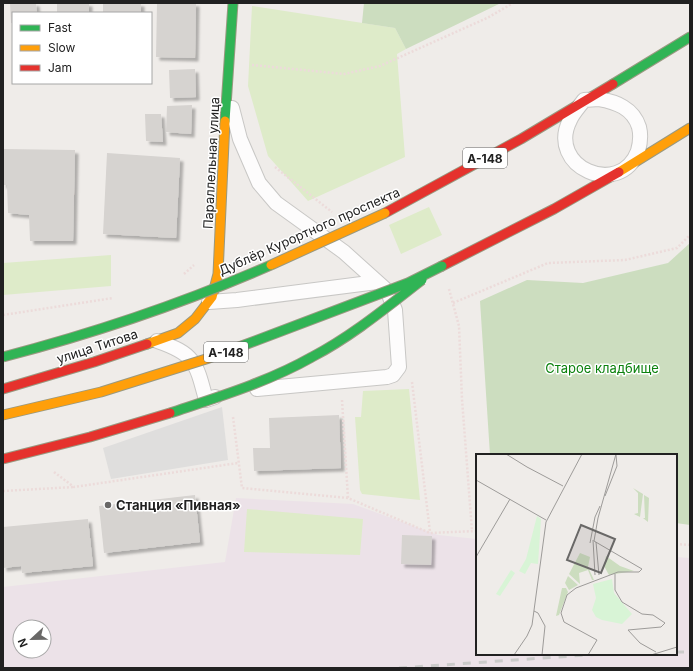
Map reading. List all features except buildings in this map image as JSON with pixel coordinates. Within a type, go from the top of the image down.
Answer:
[{"type":"main road","name":"Параллельная улица","points":[[195,319],[209,302],[218,274],[233,3]]},
{"type":"main road","name":"Дублёр Курортного проспекта","points":[[3,357],[83,336],[187,300],[353,228],[385,213],[521,138],[584,100],[649,64],[690,37]]},
{"type":"main road","name":"А-148","points":[[3,415],[101,392],[206,359],[401,285],[442,266],[554,209],[621,171],[690,128]]},
{"type":"main road","name":"А-148","points":[[3,459],[84,440],[176,412],[277,374],[314,357],[362,326],[442,266]]},
{"type":"main road","name":"улица Титова","points":[[3,389],[157,341],[178,333],[195,319]]},
{"type":"lane","points":[[157,341],[184,352],[194,363],[200,376],[206,400],[230,391],[387,377],[393,375],[399,367],[395,310],[389,295],[384,288],[344,252],[276,203],[259,183],[240,139],[228,87]]},
{"type":"lane","name":"А-148","points":[[599,99],[613,102],[626,108],[635,120],[640,134],[639,148],[632,161],[621,171],[607,175],[592,174],[579,167],[570,156],[566,142],[567,127],[573,114],[584,100],[599,99]]},
{"type":"lane","points":[[209,302],[237,300],[377,282]]},
{"type":"path","points":[[244,64],[344,74],[380,66],[486,18],[513,3]]},
{"type":"path","points":[[269,162],[353,228]]},
{"type":"path","points":[[453,303],[548,263],[625,260],[677,248],[690,235]]},
{"type":"path","points":[[180,277],[196,263]]},
{"type":"path","points":[[442,266],[459,326],[462,399],[472,531]]},
{"type":"path","points":[[3,315],[117,297]]},
{"type":"path","points":[[342,396],[348,498]]},
{"type":"path","points":[[3,491],[74,487],[238,463]]},
{"type":"path","points":[[49,468],[74,487]]},
{"type":"path","points":[[430,533],[476,531]]},
{"type":"path","points":[[677,544],[690,545]]},
{"type":"shaded area","points":[[222,407],[228,460],[111,479],[103,448]]},
{"type":"shaded area","points":[[236,498],[353,504],[438,535],[476,539],[476,655],[677,655],[677,557],[690,558],[690,668],[3,668],[3,587],[225,562]]},
{"type":"green space","points":[[364,3],[501,3],[406,49],[395,28],[362,23]]},
{"type":"green space","points":[[252,6],[395,28],[406,49],[397,54],[405,157],[308,201],[268,156],[248,86]]},
{"type":"green space","points":[[429,207],[442,235],[401,254],[389,225]]},
{"type":"green space","name":"Старое кладбище","points":[[690,243],[690,525],[677,523],[677,454],[490,454],[480,301],[527,280],[583,283],[668,263]]},
{"type":"green space","points":[[111,255],[111,286],[3,295],[3,263]]},
{"type":"green space","points":[[409,389],[420,500],[362,494],[360,490],[355,417],[361,417],[363,391]]},
{"type":"green space","points":[[247,509],[363,519],[360,555],[244,552]]},
{"type":"railway","points":[[677,652],[690,652]]},
{"type":"railway","points":[[399,668],[587,655]]},
{"type":"traffic: fast","points":[[225,121],[233,3]]},
{"type":"traffic: fast","points":[[613,84],[690,37]]},
{"type":"traffic: fast","points":[[3,357],[71,338],[139,316],[205,292],[271,265]]},
{"type":"traffic: fast","points":[[239,347],[408,283],[442,266]]},
{"type":"traffic: fast","points":[[170,413],[242,388],[295,366],[327,349],[355,331],[422,280]]},
{"type":"traffic: slow","points":[[147,344],[178,333],[195,319],[212,297],[218,274],[225,121]]},
{"type":"traffic: slow","points":[[619,172],[690,128]]},
{"type":"traffic: slow","points":[[271,265],[385,213]]},
{"type":"traffic: slow","points":[[3,415],[101,392],[239,347]]},
{"type":"traffic: jam","points":[[385,213],[521,139],[613,84]]},
{"type":"traffic: jam","points":[[442,266],[554,209],[619,172]]},
{"type":"traffic: jam","points":[[3,389],[94,362],[147,344]]},
{"type":"traffic: jam","points":[[3,459],[90,437],[170,413]]},
{"type":"place","name":"Станция «Пивная»","points":[[108,505]]}]
